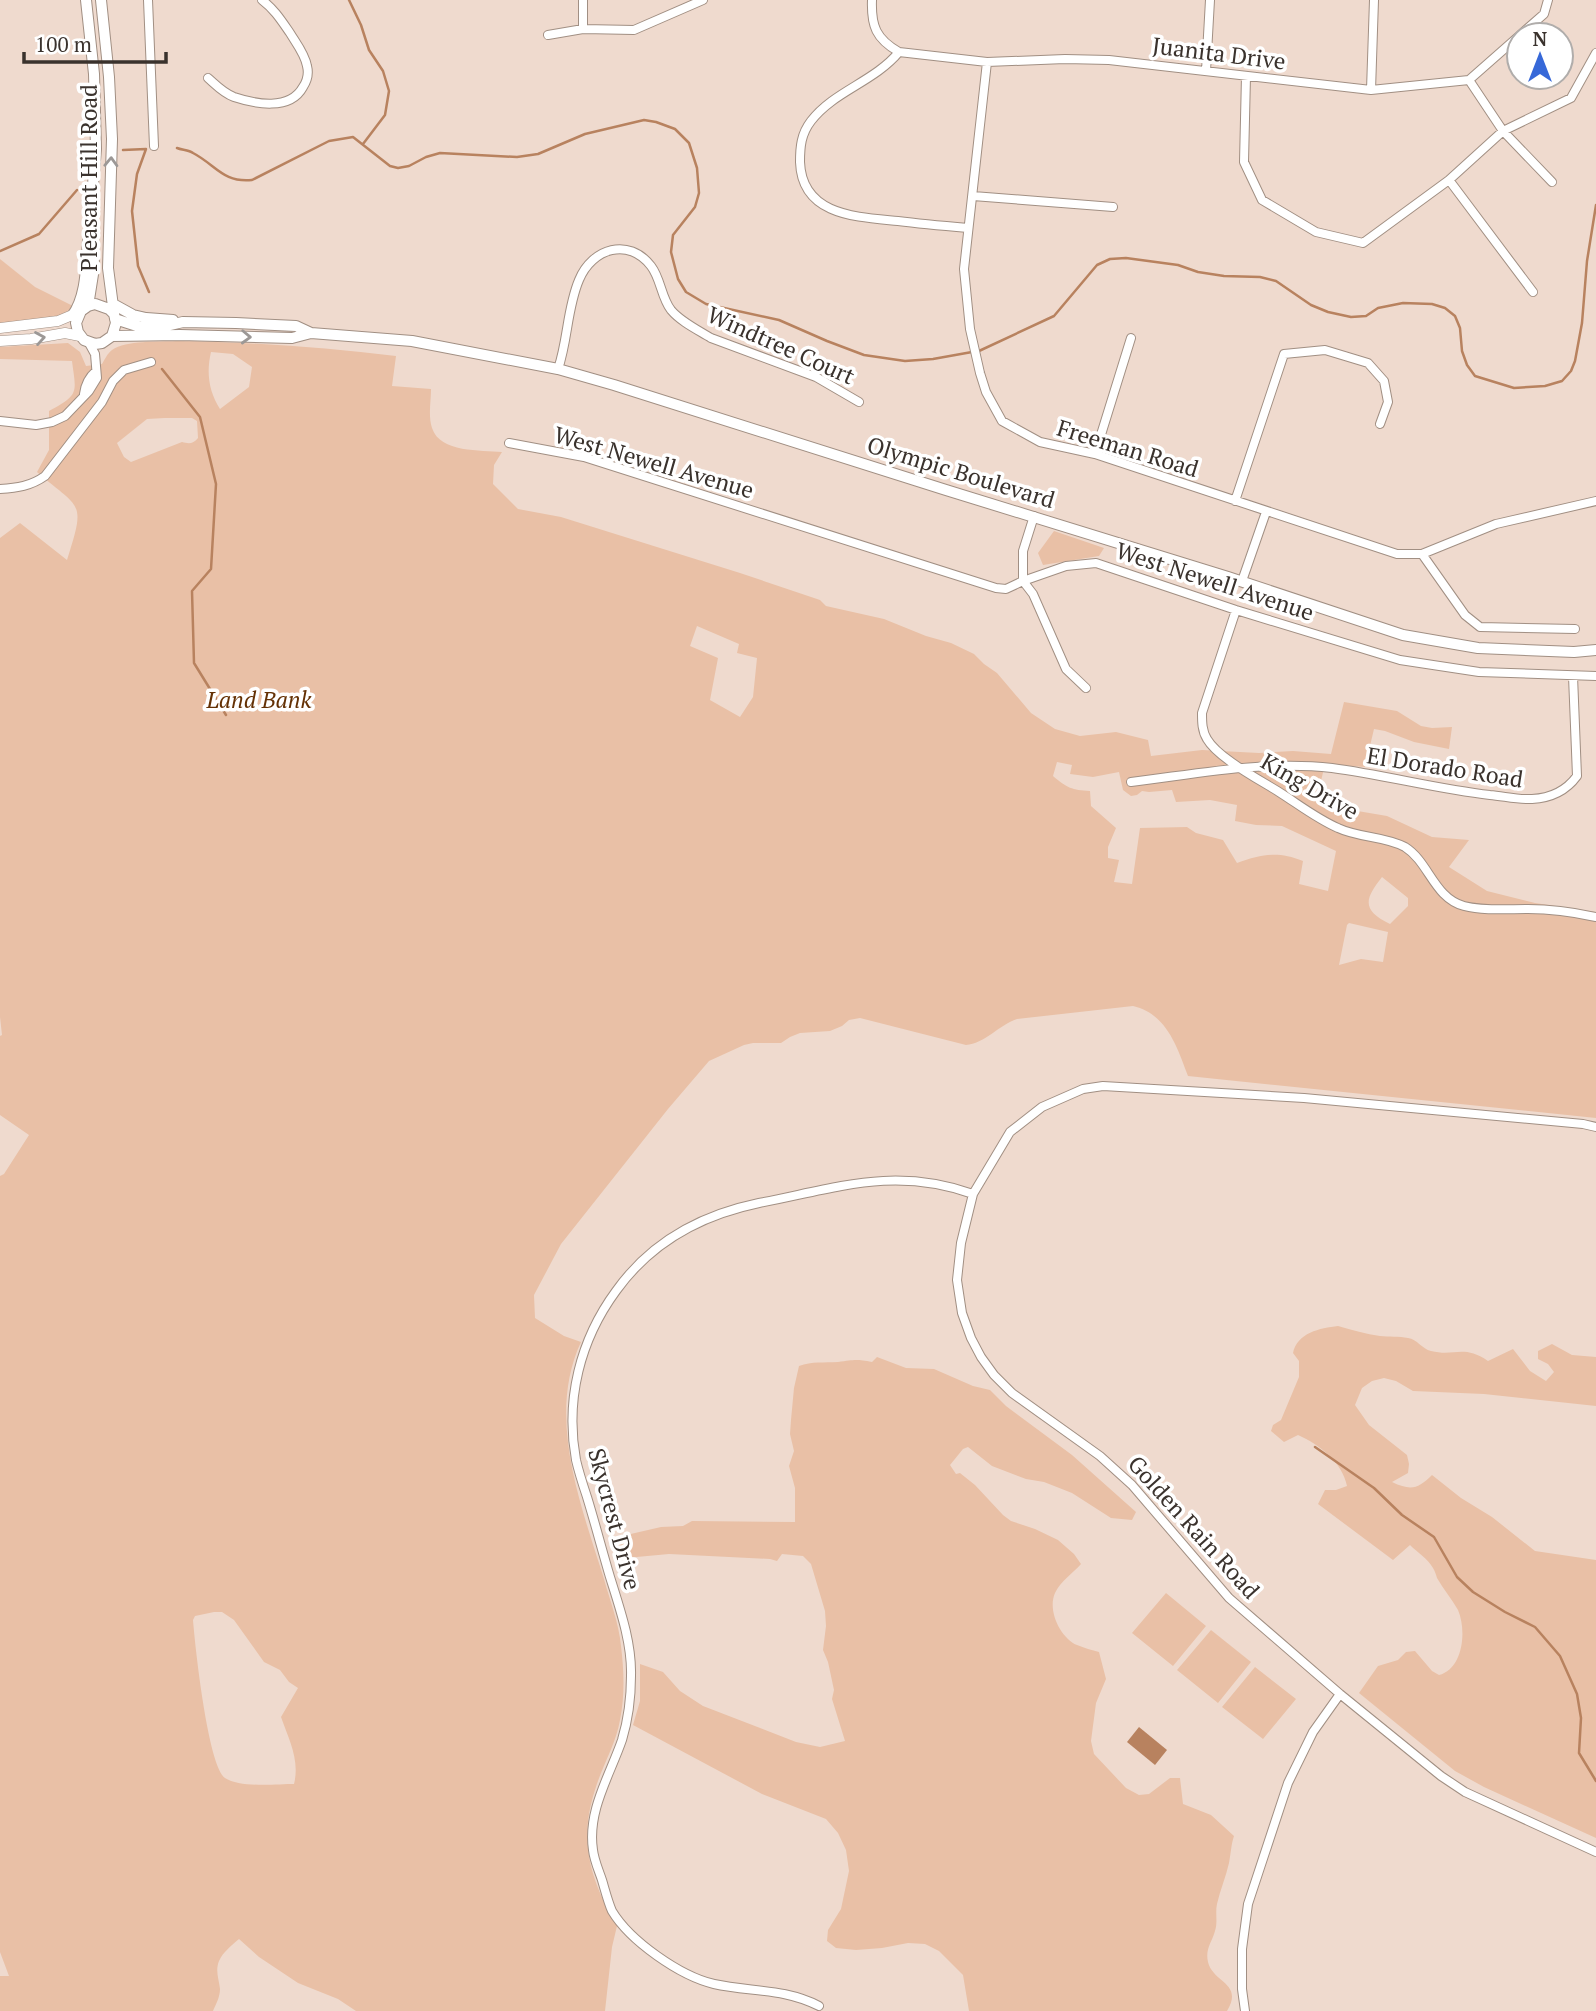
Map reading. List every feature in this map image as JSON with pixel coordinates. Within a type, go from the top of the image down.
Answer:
[{"type":"main road","name":"Pleasant Hill Road","points":[[80,311],[93,288],[94,268],[94,74],[86,0]]},
{"type":"main road","name":"Pleasant Hill Road","points":[[101,0],[112,139],[108,268],[114,312]]},
{"type":"main road","points":[[80,311],[103,305],[114,312],[116,328],[112,336],[102,343],[85,339],[76,323],[84,280],[92,196]]},
{"type":"main road","name":"Olympic Boulevard","points":[[114,312],[183,322],[296,326],[311,333]]},
{"type":"main road","name":"Olympic Boulevard","points":[[112,336],[292,338],[311,333],[412,341],[558,369],[1242,581],[1403,635],[1478,648],[1574,652],[1596,650]]},
{"type":"street","points":[[148,0],[154,146]]},
{"type":"street","points":[[208,78],[220,90],[233,97],[255,102],[279,104],[300,94],[306,83],[307,64],[274,9],[262,0]]},
{"type":"street","points":[[583,0],[583,29]]},
{"type":"street","points":[[548,35],[583,29],[635,30],[703,0]]},
{"type":"street","points":[[872,0],[877,36],[898,52],[878,73],[827,103],[810,122],[800,149],[801,173],[806,189],[829,208],[853,216],[968,228]]},
{"type":"street","points":[[1206,71],[1210,0]]},
{"type":"street","points":[[1371,90],[1374,0]]},
{"type":"street","points":[[1536,21],[1544,14],[1548,0]]},
{"type":"street","points":[[1505,48],[1469,80],[1503,131],[1552,182]]},
{"type":"street","name":"Juanita Drive","points":[[898,52],[986,62],[1109,60],[1371,90],[1469,80]]},
{"type":"street","points":[[1246,76],[1244,162],[1262,200],[1316,232],[1363,243],[1449,180],[1503,131],[1571,98],[1596,53]]},
{"type":"street","name":"Freeman Road","points":[[986,62],[964,269],[970,330],[980,373],[986,392],[1002,421],[1040,442],[1095,454],[1397,554],[1422,554],[1496,524],[1596,500]]},
{"type":"street","points":[[1449,180],[1533,292]]},
{"type":"street","points":[[973,195],[1113,207]]},
{"type":"street","name":"Windtree Court","points":[[558,369],[580,276],[600,253],[620,249],[634,252],[652,267],[670,309],[697,330],[711,338],[816,377],[859,402]]},
{"type":"street","points":[[0,328],[48,323],[80,311]]},
{"type":"street","points":[[0,341],[65,333],[85,339],[95,354],[97,378],[89,391],[65,416],[52,422],[36,425],[0,421]]},
{"type":"street","points":[[1095,454],[1131,338]]},
{"type":"street","points":[[95,354],[102,343]]},
{"type":"street","points":[[1235,501],[1284,354],[1325,350],[1368,363],[1384,381],[1388,402],[1380,424]]},
{"type":"street","points":[[0,489],[25,486],[45,476],[124,370],[151,362]]},
{"type":"street","name":"West Newell Avenue","points":[[509,443],[584,457],[996,588],[1006,589],[1066,566],[1096,563],[1236,610],[1400,660],[1479,672],[1596,676]]},
{"type":"street","points":[[1242,581],[1266,512]]},
{"type":"street","points":[[1034,516],[1023,551],[1023,581],[1033,594],[1066,669],[1086,688]]},
{"type":"street","points":[[1422,554],[1465,615],[1480,627],[1576,629]]},
{"type":"street","name":"King Drive","points":[[1236,610],[1202,713],[1206,738],[1215,749],[1338,828],[1403,846],[1413,853],[1440,891],[1462,906],[1572,911],[1596,917]]},
{"type":"street","name":"El Dorado Road","points":[[1241,768],[1332,768],[1454,790],[1531,800],[1556,795],[1577,776],[1573,676]]},
{"type":"street","points":[[1131,782],[1241,768]]},
{"type":"street","name":"Golden Rain Road","points":[[1596,1127],[1304,1098],[1103,1086],[1083,1089],[1042,1107],[1010,1132],[973,1194],[961,1243],[957,1280],[962,1313],[971,1338],[994,1375],[1012,1393],[1115,1468],[1229,1598],[1340,1694],[1441,1776],[1465,1792],[1596,1852]]},
{"type":"street","name":"Skycrest Drive","points":[[820,2006],[803,1998],[713,1984],[677,1970],[652,1954],[612,1911],[593,1850],[593,1819],[623,1737],[632,1673],[625,1624],[576,1458],[574,1392],[588,1338],[606,1304],[642,1260],[666,1240],[694,1224],[750,1205],[882,1179],[932,1182],[973,1194]]},
{"type":"street","points":[[1245,2011],[1242,1949],[1248,1904],[1288,1783],[1313,1732],[1340,1694]]},
{"type":"green space","points":[[0,259],[35,287],[73,306],[50,318],[0,323]]},
{"type":"green space","name":"Land Bank","points":[[169,341],[231,342],[396,356],[392,386],[431,389],[430,419],[436,436],[443,442],[462,449],[502,452],[494,465],[493,484],[518,509],[561,517],[740,573],[820,600],[826,606],[884,619],[951,643],[974,654],[997,673],[1031,713],[1055,729],[1080,736],[1116,732],[1148,740],[1151,756],[1202,750],[1331,754],[1344,702],[1397,711],[1421,726],[1452,727],[1449,749],[1414,742],[1374,729],[1365,767],[1325,764],[1321,781],[1312,796],[1334,807],[1387,816],[1432,837],[1469,840],[1449,867],[1487,891],[1535,903],[1596,912],[1596,1118],[1188,1076],[1175,1043],[1162,1024],[1145,1010],[1133,1006],[1017,1019],[979,1041],[966,1045],[860,1018],[849,1020],[830,1031],[800,1033],[781,1043],[744,1045],[709,1061],[561,1244],[534,1295],[535,1318],[564,1336],[581,1342],[571,1371],[567,1400],[571,1461],[577,1491],[616,1620],[622,1655],[623,1692],[620,1720],[595,1790],[588,1827],[594,1877],[617,1926],[605,2011],[356,2011],[338,1999],[298,1983],[259,1957],[239,1939],[219,1961],[217,1972],[220,1992],[213,2011],[0,2011],[0,1976],[9,1976],[0,1952],[0,1176],[4,1174],[29,1135],[0,1115],[0,538],[20,523],[67,560],[77,526],[77,516],[71,501],[37,472],[49,450],[49,411],[66,401],[74,392],[72,361],[0,359],[0,347],[68,343],[80,352],[86,366],[102,364],[107,355],[118,347]],"holes":[[[211,352],[233,354],[252,367],[249,387],[220,409],[213,396],[209,367]],[[192,418],[197,421],[198,438],[194,441],[182,442],[131,462],[124,457],[117,443],[147,419]],[[697,626],[739,644],[737,653],[757,658],[753,697],[740,717],[710,700],[718,658],[690,646]],[[1057,762],[1072,765],[1070,774],[1093,777],[1119,772],[1123,790],[1131,796],[1142,791],[1172,790],[1176,802],[1210,800],[1237,805],[1235,821],[1282,826],[1336,851],[1328,891],[1299,884],[1303,861],[1270,855],[1237,863],[1223,840],[1196,833],[1187,827],[1140,828],[1132,884],[1114,882],[1119,860],[1108,858],[1108,847],[1116,828],[1091,806],[1090,791],[1070,788],[1053,776]],[[1382,877],[1408,898],[1408,906],[1390,924],[1370,909],[1369,898]],[[1349,923],[1388,932],[1383,962],[1361,959],[1339,965]],[[222,1612],[234,1620],[264,1662],[280,1670],[289,1682],[298,1688],[281,1717],[295,1758],[294,1784],[240,1783],[225,1778],[219,1769],[203,1704],[193,1620],[195,1616]]]},
{"type":"green space","points":[[1054,531],[1104,548],[1099,556],[1043,565],[1038,553]]},
{"type":"green space","points":[[1338,1326],[1375,1335],[1408,1338],[1431,1351],[1472,1353],[1488,1361],[1513,1349],[1530,1371],[1546,1381],[1554,1372],[1548,1364],[1538,1359],[1538,1351],[1552,1344],[1572,1355],[1596,1357],[1596,1406],[1484,1394],[1413,1391],[1396,1381],[1384,1378],[1372,1381],[1362,1388],[1355,1405],[1369,1425],[1407,1455],[1408,1473],[1392,1482],[1404,1487],[1414,1487],[1432,1475],[1535,1551],[1596,1560],[1596,1838],[1455,1771],[1359,1693],[1378,1666],[1398,1660],[1406,1652],[1415,1651],[1432,1671],[1439,1675],[1447,1671],[1458,1657],[1462,1628],[1458,1610],[1433,1568],[1410,1545],[1393,1560],[1318,1504],[1325,1490],[1347,1486],[1340,1469],[1329,1455],[1298,1435],[1284,1442],[1271,1431],[1273,1425],[1281,1420],[1299,1377],[1299,1361],[1293,1353],[1295,1346],[1310,1333]]},
{"type":"green space","points":[[877,1357],[906,1368],[934,1369],[973,1386],[990,1390],[1006,1406],[1072,1455],[1136,1512],[1132,1520],[1111,1518],[1072,1493],[992,1466],[968,1447],[963,1449],[950,1465],[956,1474],[960,1473],[975,1485],[1003,1515],[1011,1521],[1058,1540],[1081,1564],[1057,1589],[1053,1608],[1057,1623],[1071,1641],[1099,1652],[1106,1679],[1096,1703],[1091,1741],[1094,1754],[1126,1788],[1139,1795],[1149,1794],[1170,1778],[1180,1778],[1183,1804],[1211,1815],[1234,1836],[1217,1904],[1216,1928],[1207,1953],[1211,1969],[1232,1994],[1227,2011],[969,2011],[963,1975],[939,1951],[925,1944],[908,1943],[856,1950],[836,1948],[827,1941],[828,1930],[841,1909],[849,1871],[846,1850],[838,1833],[826,1819],[762,1794],[633,1725],[640,1701],[640,1664],[663,1672],[680,1691],[703,1706],[796,1742],[820,1747],[845,1741],[832,1699],[834,1690],[823,1650],[825,1611],[811,1564],[803,1556],[782,1554],[777,1561],[669,1554],[615,1559],[609,1539],[661,1527],[683,1526],[692,1521],[795,1522],[795,1488],[789,1466],[794,1451],[790,1434],[799,1366],[855,1360],[872,1362]]},
{"type":"green space","points":[[1166,1593],[1206,1626],[1173,1666],[1132,1633]]},
{"type":"green space","points":[[1211,1630],[1251,1662],[1218,1703],[1177,1670]]},
{"type":"green space","points":[[1255,1667],[1296,1699],[1263,1739],[1222,1707]]},
{"type":"shaded area","points":[[1139,1727],[1167,1750],[1155,1765],[1127,1742]]},
{"type":"waterway","points":[[349,0],[369,50],[383,71],[389,91],[385,115],[363,144]]},
{"type":"waterway","points":[[177,148],[191,152],[234,179],[252,180],[329,141],[353,137],[390,166],[398,168],[440,153],[517,157],[538,154],[585,134],[644,120],[656,122],[675,129],[689,143],[697,168],[699,193],[695,207],[673,235],[671,252],[678,279],[686,292],[706,304],[779,320],[864,355],[905,361],[972,352]]},
{"type":"waterway","points":[[123,150],[146,149],[137,174],[132,211],[138,266],[149,292]]},
{"type":"waterway","points":[[0,251],[39,234],[77,190]]},
{"type":"waterway","points":[[979,351],[1054,316],[1097,265],[1110,259],[1126,258],[1178,265],[1198,272],[1224,276],[1260,277],[1276,281],[1311,305],[1351,317],[1366,316],[1378,308],[1403,303],[1432,304],[1445,308],[1455,316],[1460,328],[1462,351],[1475,376],[1514,388],[1545,386],[1562,381],[1575,361],[1596,205]]},
{"type":"waterway","points":[[162,369],[200,417],[216,484],[211,569],[192,591],[194,663],[226,715]]},
{"type":"waterway","points":[[1315,1447],[1374,1488],[1402,1515],[1434,1537],[1457,1577],[1473,1592],[1535,1627],[1560,1656],[1577,1694],[1581,1718],[1579,1753],[1596,1781]]}]
